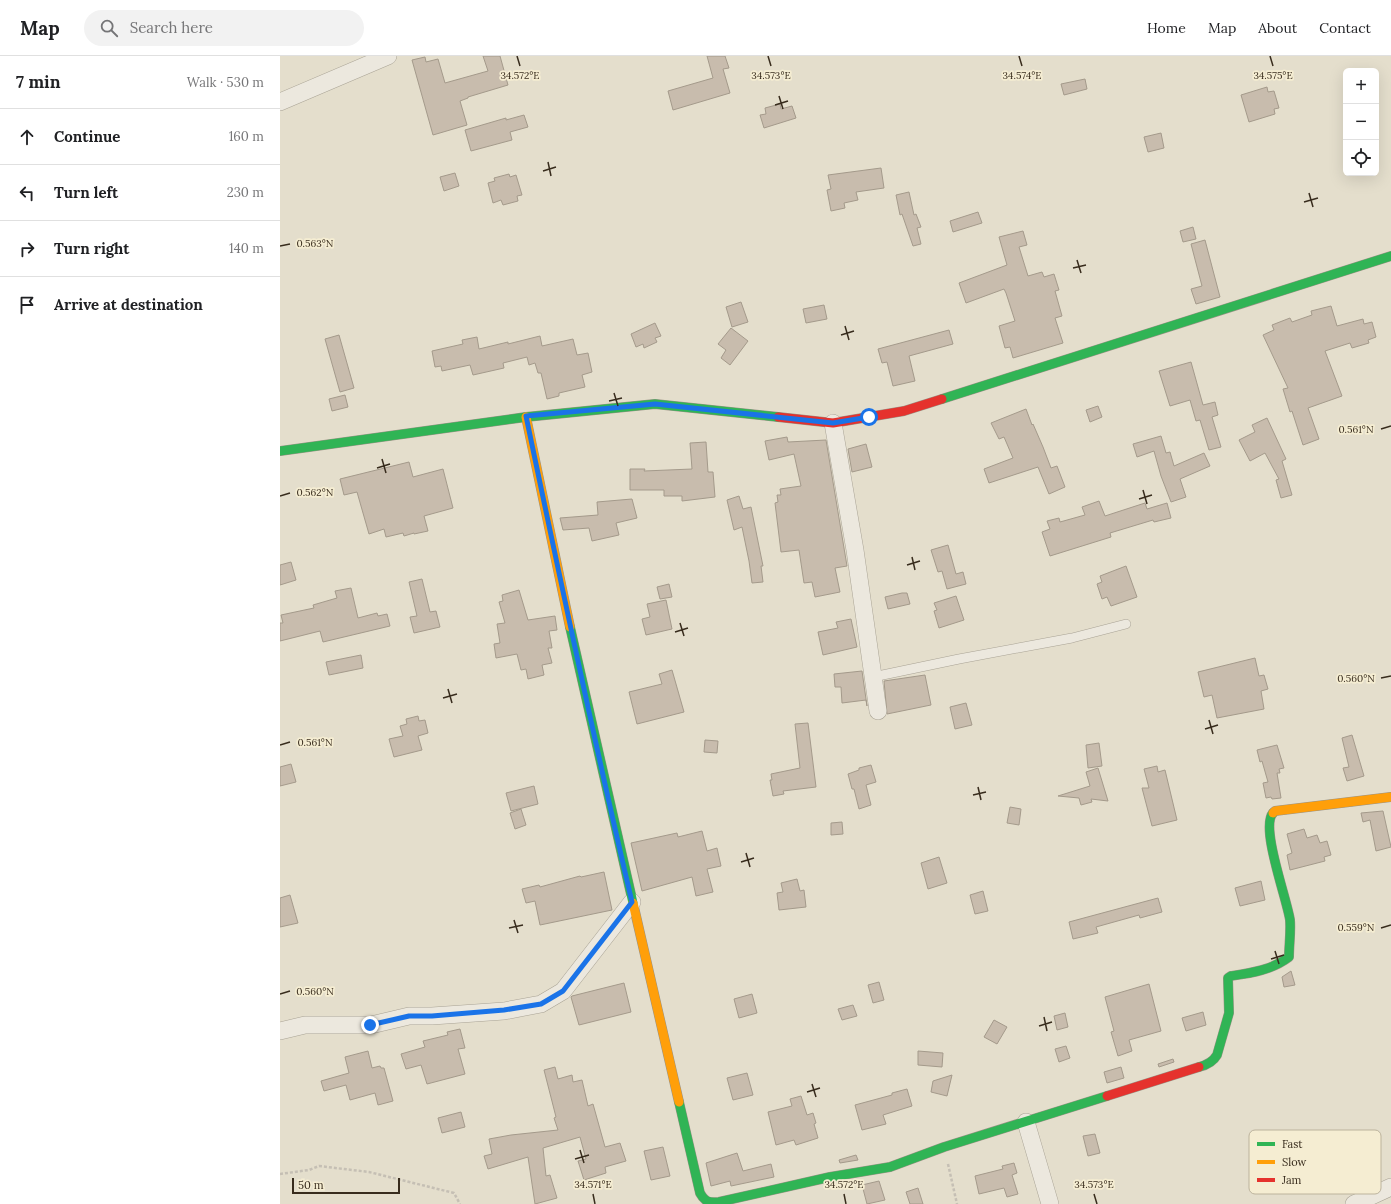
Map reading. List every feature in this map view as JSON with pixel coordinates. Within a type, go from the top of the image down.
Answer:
[{"type":"street","points":[[280,102],[388,56]]},
{"type":"street","points":[[280,451],[526,416],[655,404],[833,423],[904,411],[1391,256]]},
{"type":"street","points":[[526,416],[570,626],[632,902],[700,1193],[704,1200],[709,1203],[830,1177],[890,1167],[944,1148],[1206,1065],[1214,1060],[1218,1055],[1229,1013],[1228,978],[1283,963],[1289,957],[1290,920],[1279,879],[1269,828],[1268,820],[1270,815],[1275,811],[1391,796]]},
{"type":"street","points":[[833,423],[855,550],[878,711]]},
{"type":"street","points":[[280,1031],[305,1025],[370,1025],[409,1016],[432,1016],[504,1010],[541,1004],[563,991],[632,902]]},
{"type":"street","points":[[1026,1122],[1050,1204]]},
{"type":"street","points":[[1381,1192],[1391,1187]]},
{"type":"street","points":[[1360,1203],[1377,1194]]},
{"type":"lane","points":[[873,677],[1072,638],[1126,624]]},
{"type":"path","points":[[944,1148],[957,1204]]},
{"type":"path","points":[[280,1174],[309,1170],[319,1166],[369,1172],[454,1193],[460,1204]]},
{"type":"building","points":[[483,56],[500,56],[508,85],[468,97],[460,101],[467,125],[433,135],[412,60],[425,57],[426,62],[438,59],[445,83],[488,71]]},
{"type":"building","points":[[707,56],[725,56],[729,68],[723,69],[730,93],[673,110],[668,91],[713,78]]},
{"type":"building","points":[[1085,79],[1087,89],[1064,95],[1061,84]]},
{"type":"building","points":[[1267,87],[1268,92],[1274,91],[1279,108],[1274,109],[1275,114],[1249,122],[1241,95]]},
{"type":"building","points":[[780,104],[781,109],[792,106],[796,118],[764,128],[760,115],[766,114],[765,108]]},
{"type":"building","points":[[524,115],[528,127],[510,132],[512,140],[471,151],[465,130],[506,118],[506,120]]},
{"type":"building","points":[[1161,133],[1164,148],[1148,152],[1144,137]]},
{"type":"building","points":[[881,168],[884,188],[856,192],[858,200],[844,203],[845,208],[831,211],[827,190],[831,189],[828,175]]},
{"type":"building","points":[[455,173],[459,186],[444,191],[440,177]]},
{"type":"building","points":[[509,174],[510,177],[516,175],[522,195],[517,196],[518,201],[503,205],[501,200],[493,203],[488,183],[495,181],[494,178]]},
{"type":"building","points":[[909,192],[914,215],[916,214],[921,227],[917,228],[921,244],[913,246],[902,214],[900,215],[896,195]]},
{"type":"building","points":[[978,212],[982,223],[953,232],[950,221]]},
{"type":"building","points":[[1193,227],[1196,239],[1183,242],[1180,231]]},
{"type":"building","points":[[1023,231],[1027,245],[1019,247],[1028,276],[1042,272],[1044,277],[1054,274],[1059,290],[1055,291],[1062,316],[1055,318],[1063,343],[1013,358],[1010,347],[1005,348],[999,326],[1015,321],[1004,289],[966,303],[959,283],[1007,265],[999,237]]},
{"type":"building","points":[[1205,240],[1220,297],[1196,304],[1191,289],[1202,286],[1191,244]]},
{"type":"building","points":[[741,302],[748,322],[732,327],[726,307]]},
{"type":"building","points":[[824,305],[827,319],[806,323],[803,309]]},
{"type":"building","points":[[1331,306],[1337,326],[1363,319],[1364,324],[1372,322],[1376,337],[1368,340],[1369,343],[1352,348],[1350,343],[1325,351],[1342,396],[1308,408],[1319,439],[1303,445],[1283,389],[1288,388],[1263,335],[1274,330],[1272,325],[1290,318],[1292,322],[1312,315],[1311,311]]},
{"type":"building","points":[[655,323],[661,336],[655,338],[657,342],[644,348],[643,344],[636,347],[631,334]]},
{"type":"building","points":[[731,328],[748,341],[730,365],[721,358],[726,350],[718,344]]},
{"type":"building","points":[[949,330],[953,344],[909,356],[915,381],[893,386],[887,362],[882,363],[878,349]]},
{"type":"building","points":[[339,335],[354,388],[340,392],[325,339]]},
{"type":"building","points":[[540,336],[542,346],[573,339],[577,355],[588,353],[592,372],[582,375],[585,387],[559,393],[559,396],[547,399],[541,373],[538,373],[535,363],[529,365],[527,357],[503,363],[504,368],[473,375],[470,365],[442,371],[441,366],[435,367],[432,351],[463,344],[462,340],[477,337],[479,349]]},
{"type":"building","points":[[1191,362],[1203,405],[1215,402],[1218,415],[1212,417],[1221,447],[1209,450],[1200,420],[1196,421],[1190,400],[1170,406],[1159,371]]},
{"type":"building","points":[[345,395],[348,407],[332,411],[329,399]]},
{"type":"building","points":[[1098,406],[1102,417],[1090,422],[1086,410]]},
{"type":"building","points":[[1026,409],[1051,468],[1057,466],[1065,487],[1049,494],[1038,467],[989,483],[984,469],[1013,458],[1004,437],[999,439],[991,423]]},
{"type":"building","points":[[1267,418],[1286,459],[1282,461],[1292,495],[1281,498],[1276,480],[1279,479],[1265,453],[1250,461],[1239,440],[1255,432],[1252,425]]},
{"type":"building","points":[[1161,436],[1166,453],[1170,452],[1174,466],[1204,453],[1210,466],[1180,479],[1186,497],[1171,502],[1161,476],[1154,451],[1137,457],[1133,444]]},
{"type":"building","points":[[787,437],[788,442],[826,440],[847,566],[835,568],[840,592],[815,597],[812,582],[804,583],[799,550],[781,552],[775,503],[778,502],[777,495],[781,495],[780,489],[801,486],[794,454],[769,460],[765,441]]},
{"type":"building","points":[[706,442],[708,472],[713,472],[715,497],[682,501],[682,496],[664,496],[664,490],[630,490],[630,469],[645,469],[644,471],[692,469],[690,443]]},
{"type":"building","points":[[866,444],[872,467],[852,472],[848,449]]},
{"type":"building","points":[[409,462],[413,477],[443,469],[453,508],[424,516],[428,531],[404,536],[403,533],[386,537],[384,529],[369,534],[357,492],[344,495],[340,479]]},
{"type":"building","points":[[739,496],[743,509],[751,507],[763,566],[761,566],[763,582],[752,583],[742,527],[734,530],[727,500]]},
{"type":"building","points":[[632,499],[637,518],[616,523],[619,535],[592,541],[589,528],[563,530],[560,518],[598,515],[597,502]]},
{"type":"building","points":[[1099,501],[1105,516],[1145,503],[1147,509],[1167,503],[1171,518],[1154,522],[1153,520],[1110,533],[1111,537],[1050,556],[1042,532],[1050,529],[1047,521],[1059,518],[1060,522],[1085,515],[1082,507]]},
{"type":"building","points":[[948,545],[956,574],[963,572],[966,584],[947,589],[942,571],[938,572],[931,550]]},
{"type":"building","points":[[291,562],[296,580],[280,585],[280,565]]},
{"type":"building","points":[[1126,566],[1137,597],[1111,606],[1107,597],[1102,599],[1097,584],[1102,582],[1100,576]]},
{"type":"building","points":[[422,579],[430,612],[436,611],[440,627],[414,633],[410,617],[417,616],[409,582]]},
{"type":"building","points":[[669,584],[672,597],[660,599],[657,587]]},
{"type":"building","points":[[351,588],[358,618],[377,613],[378,616],[387,614],[390,626],[323,642],[320,631],[280,641],[280,623],[283,623],[281,615],[314,608],[313,605],[337,598],[335,591]]},
{"type":"building","points":[[519,590],[528,620],[555,616],[557,630],[549,631],[552,648],[548,648],[552,663],[542,665],[544,675],[528,679],[526,669],[521,670],[517,654],[496,658],[494,644],[500,643],[497,624],[505,623],[499,602],[503,601],[502,595]]},
{"type":"building","points":[[907,593],[910,604],[888,609],[885,597]]},
{"type":"building","points":[[956,596],[964,620],[939,628],[934,611],[937,610],[934,603]]},
{"type":"building","points":[[666,600],[672,629],[646,635],[642,619],[650,617],[647,604]]},
{"type":"building","points":[[851,619],[857,647],[823,655],[818,632],[838,628],[836,622]]},
{"type":"building","points":[[361,655],[363,668],[329,675],[326,662]]},
{"type":"building","points":[[1255,658],[1259,676],[1264,675],[1268,689],[1261,691],[1264,709],[1217,718],[1212,695],[1204,697],[1198,672]]},
{"type":"building","points":[[672,670],[684,712],[637,724],[629,692],[662,684],[659,674]]},
{"type":"building","points":[[862,671],[867,706],[866,700],[842,703],[841,687],[835,687],[834,674]]},
{"type":"building","points":[[925,675],[931,705],[887,714],[884,681]]},
{"type":"building","points":[[966,703],[972,725],[955,729],[950,707]]},
{"type":"building","points":[[418,716],[419,721],[425,720],[428,733],[418,736],[422,750],[394,757],[389,739],[403,736],[400,726],[407,724],[406,719]]},
{"type":"building","points":[[808,723],[816,787],[783,791],[784,794],[773,796],[770,780],[772,780],[771,774],[800,768],[795,724]]},
{"type":"building","points":[[1352,735],[1364,776],[1347,781],[1343,768],[1349,767],[1342,738]]},
{"type":"building","points":[[705,740],[718,741],[717,753],[704,752]]},
{"type":"building","points":[[1099,743],[1102,766],[1088,768],[1086,745]]},
{"type":"building","points":[[1277,745],[1284,768],[1279,769],[1280,773],[1277,773],[1281,798],[1272,799],[1271,797],[1266,798],[1263,783],[1268,782],[1257,750]]},
{"type":"building","points":[[291,764],[296,782],[280,786],[280,767]]},
{"type":"building","points":[[871,765],[876,782],[866,785],[871,805],[859,809],[854,789],[852,789],[848,774],[859,770],[859,768]]},
{"type":"building","points":[[1157,766],[1158,772],[1165,770],[1177,820],[1152,826],[1142,788],[1149,788],[1144,769]]},
{"type":"building","points":[[1098,768],[1108,801],[1091,799],[1092,802],[1081,805],[1079,798],[1058,796],[1090,786],[1086,772]]},
{"type":"building","points":[[534,786],[538,804],[511,811],[506,793]]},
{"type":"building","points":[[1010,807],[1021,809],[1019,825],[1007,823]]},
{"type":"building","points":[[521,809],[526,825],[515,829],[510,813]]},
{"type":"building","points":[[1383,811],[1391,847],[1376,851],[1370,820],[1363,822],[1361,813]]},
{"type":"building","points":[[842,822],[843,834],[831,835],[831,823]]},
{"type":"building","points":[[1304,829],[1307,838],[1317,835],[1320,843],[1327,841],[1331,855],[1324,857],[1325,861],[1290,870],[1287,855],[1292,853],[1287,834]]},
{"type":"building","points":[[702,831],[707,851],[717,848],[721,866],[707,869],[713,892],[696,896],[692,877],[642,891],[631,843],[677,833],[678,837]]},
{"type":"building","points":[[939,857],[947,883],[928,889],[921,863]]},
{"type":"building","points":[[604,872],[612,910],[540,925],[535,901],[526,903],[522,889],[539,885],[540,887],[580,876]]},
{"type":"building","points":[[797,879],[800,891],[804,890],[806,907],[779,910],[777,893],[783,892],[781,883]]},
{"type":"building","points":[[1261,881],[1265,900],[1240,906],[1235,888]]},
{"type":"building","points":[[983,891],[988,911],[975,914],[970,895]]},
{"type":"building","points":[[290,895],[298,923],[280,927],[280,898]]},
{"type":"building","points":[[1158,898],[1162,912],[1140,918],[1139,915],[1096,927],[1098,933],[1073,939],[1069,922]]},
{"type":"building","points":[[1291,971],[1295,985],[1284,987],[1282,977]]},
{"type":"building","points":[[879,982],[884,1000],[873,1003],[868,985]]},
{"type":"building","points":[[624,983],[631,1012],[579,1025],[571,997],[572,996]]},
{"type":"building","points":[[1149,984],[1161,1031],[1129,1040],[1132,1051],[1118,1056],[1111,1032],[1114,1031],[1105,997]]},
{"type":"building","points":[[752,994],[757,1013],[739,1018],[734,999]]},
{"type":"building","points":[[853,1005],[857,1016],[842,1020],[838,1009]]},
{"type":"building","points":[[1203,1012],[1206,1025],[1186,1031],[1182,1018]]},
{"type":"building","points":[[1065,1013],[1068,1027],[1057,1030],[1054,1016]]},
{"type":"building","points":[[994,1020],[1007,1027],[997,1044],[984,1037]]},
{"type":"building","points":[[460,1029],[465,1048],[458,1049],[465,1074],[427,1084],[421,1065],[406,1069],[401,1054],[425,1047],[423,1041],[448,1035],[447,1032]]},
{"type":"building","points":[[1066,1046],[1070,1058],[1059,1062],[1055,1049]]},
{"type":"building","points":[[368,1051],[372,1068],[380,1066],[381,1068],[384,1068],[393,1101],[378,1105],[375,1093],[350,1100],[346,1085],[324,1091],[321,1081],[349,1073],[345,1057]]},
{"type":"building","points":[[918,1051],[943,1053],[942,1067],[918,1065]]},
{"type":"building","points":[[1173,1059],[1174,1062],[1159,1067],[1158,1064]]},
{"type":"building","points":[[555,1067],[558,1079],[572,1075],[573,1082],[582,1080],[588,1106],[593,1104],[605,1147],[620,1143],[626,1161],[605,1167],[606,1173],[584,1180],[578,1161],[586,1159],[580,1137],[543,1148],[546,1176],[550,1175],[557,1198],[535,1204],[528,1157],[488,1169],[484,1156],[492,1154],[489,1139],[558,1130],[544,1070]]},
{"type":"building","points":[[1121,1067],[1124,1078],[1107,1083],[1104,1072]]},
{"type":"building","points":[[747,1073],[753,1095],[733,1100],[727,1078]]},
{"type":"building","points":[[952,1075],[947,1096],[931,1092],[933,1081]]},
{"type":"building","points":[[907,1089],[912,1106],[883,1115],[886,1124],[862,1130],[855,1105],[892,1095],[892,1093]]},
{"type":"building","points":[[801,1096],[807,1115],[813,1113],[818,1138],[796,1145],[794,1140],[776,1145],[768,1112],[792,1106],[790,1099]]},
{"type":"building","points":[[461,1112],[465,1127],[442,1133],[438,1118]]},
{"type":"building","points":[[1095,1134],[1100,1153],[1088,1156],[1083,1136]]},
{"type":"building","points":[[663,1147],[670,1176],[651,1180],[644,1151]]},
{"type":"building","points":[[737,1153],[743,1171],[771,1164],[774,1177],[731,1186],[730,1181],[711,1186],[706,1163]]},
{"type":"building","points":[[856,1155],[858,1160],[840,1163],[839,1160]]},
{"type":"building","points":[[1014,1163],[1017,1173],[1012,1175],[1018,1194],[1007,1197],[1004,1188],[979,1194],[975,1176],[1003,1169],[1002,1166]]},
{"type":"building","points":[[879,1181],[885,1200],[867,1204],[862,1185]]},
{"type":"building","points":[[918,1188],[923,1204],[910,1204],[906,1192]]},
{"type":"traffic: fast","points":[[942,399],[1391,256]]},
{"type":"traffic: fast","points":[[280,451],[526,417],[655,404],[778,417]]},
{"type":"traffic: fast","points":[[570,627],[633,903]]},
{"type":"traffic: fast","points":[[1199,1067],[1210,1063],[1217,1055],[1229,1013],[1228,978],[1231,976],[1268,968],[1289,957],[1290,920],[1270,833],[1270,821],[1273,813]]},
{"type":"traffic: fast","points":[[679,1102],[700,1193],[710,1202],[719,1202],[830,1177],[890,1167],[944,1147],[1107,1096]]},
{"type":"traffic: slow","points":[[526,417],[570,627]]},
{"type":"traffic: slow","points":[[1273,813],[1275,811],[1391,797]]},
{"type":"traffic: slow","points":[[633,903],[679,1102]]},
{"type":"traffic: jam","points":[[778,417],[833,423],[904,411],[942,399]]},
{"type":"traffic: jam","points":[[1107,1096],[1199,1067]]},
{"type":"route","points":[[370,1025],[409,1016],[432,1016],[504,1010],[541,1004],[563,991],[632,902],[570,626],[526,416],[655,404],[833,423],[869,417]]}]
